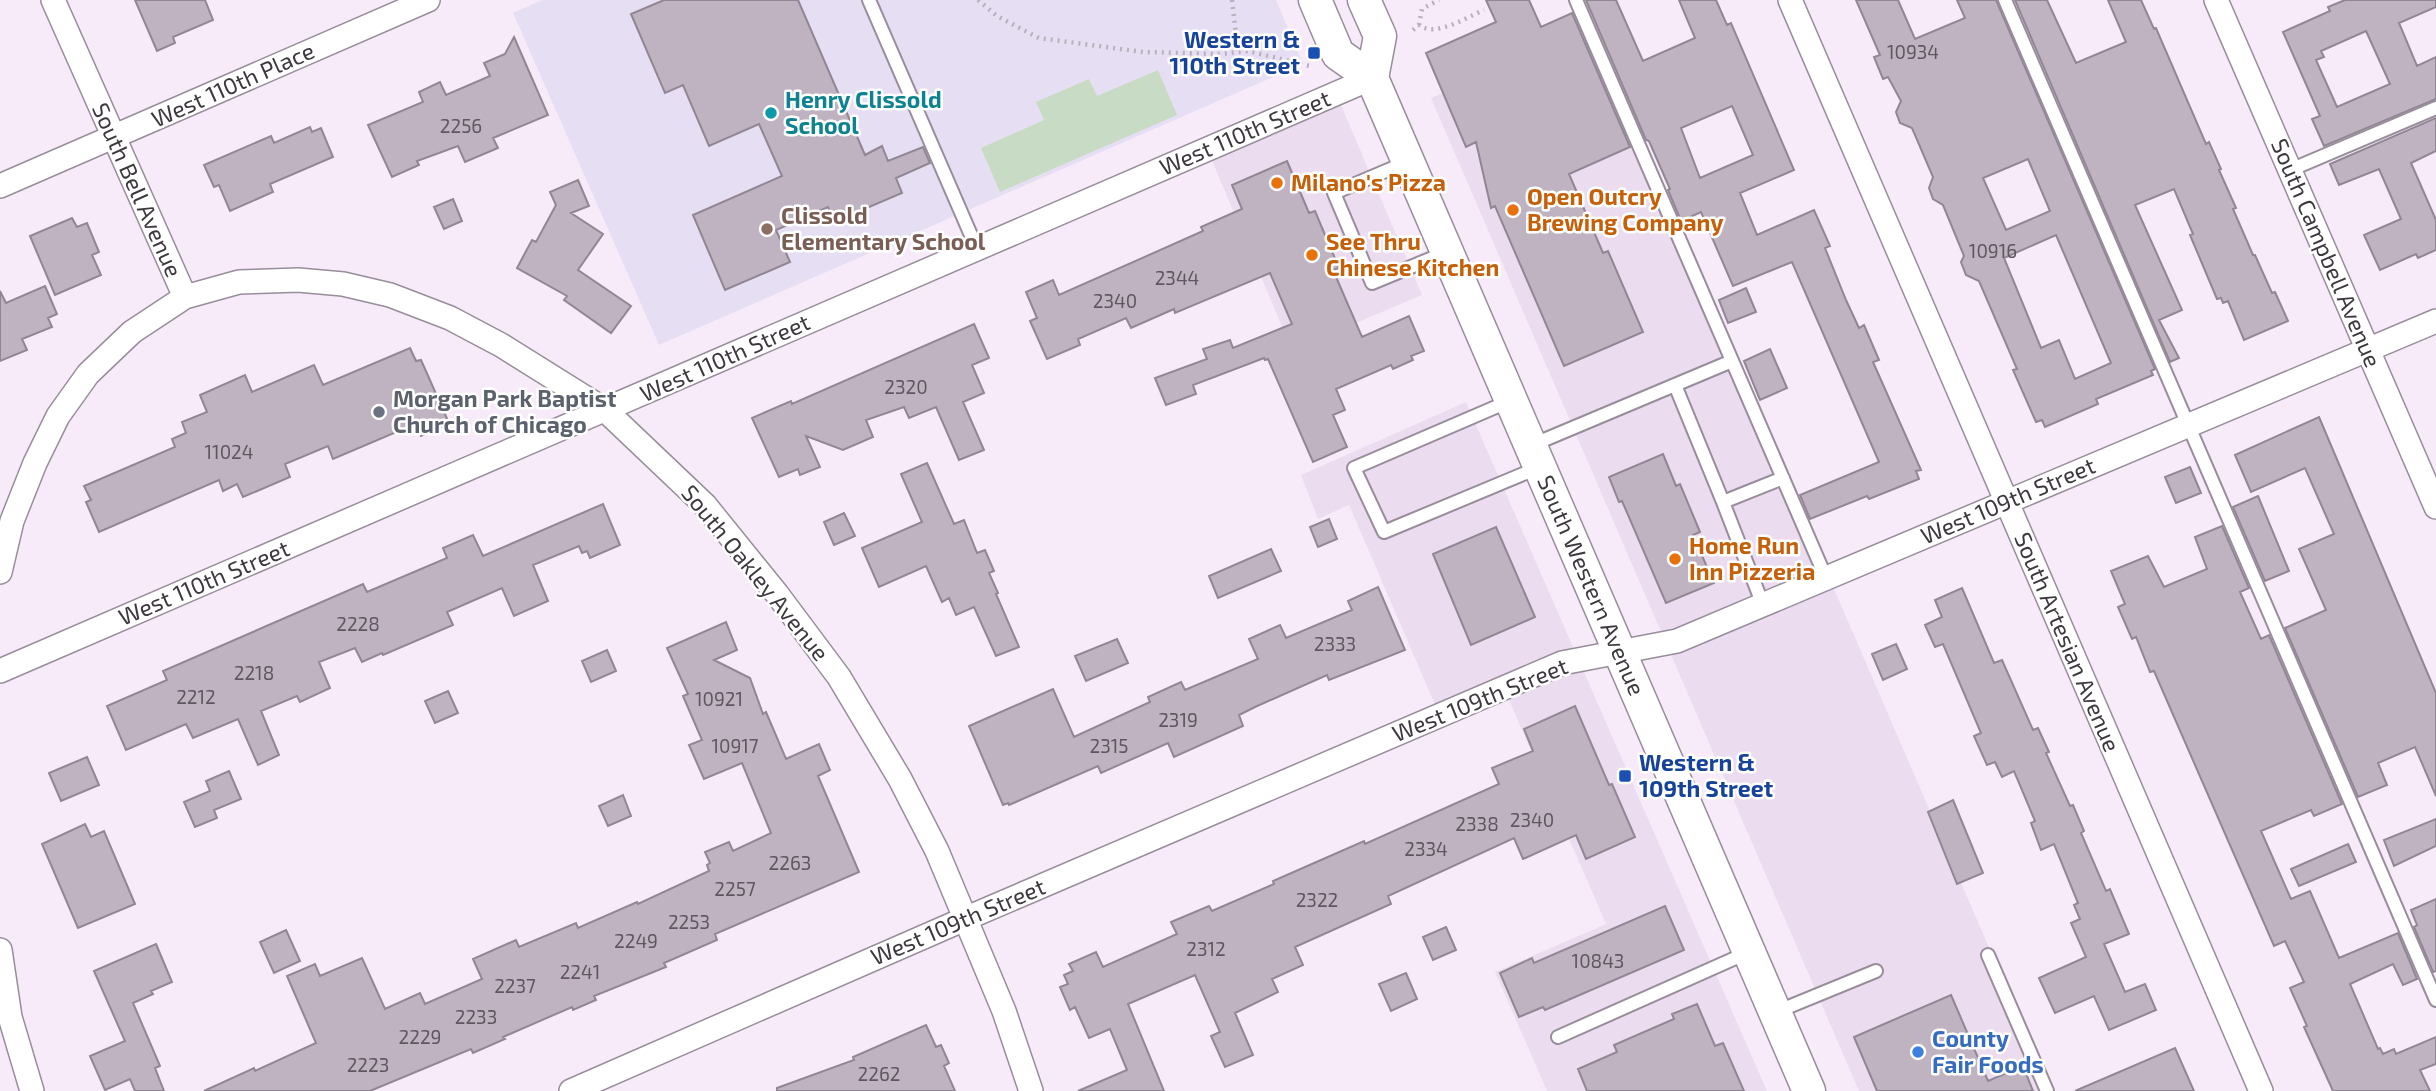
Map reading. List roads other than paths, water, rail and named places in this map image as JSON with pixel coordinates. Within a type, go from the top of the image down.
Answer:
[{"type":"main road","points":[[1315,0],[1338,54],[1372,78],[1380,36],[1364,0]]},
{"type":"main road","name":"South Western Avenue","points":[[1372,78],[1809,1091]]},
{"type":"street","name":"South Bell Avenue","points":[[0,572],[12,520],[58,416],[88,374],[132,332],[185,298],[53,0]]},
{"type":"street","name":"West 110th Place","points":[[0,187],[428,0]]},
{"type":"street","name":"South Artesian Avenue","points":[[1790,0],[2261,1091]]},
{"type":"street","name":"South Campbell Avenue","points":[[2216,0],[2436,507]]},
{"type":"street","name":"West 110th Street","points":[[0,671],[1372,78]]},
{"type":"street","name":"South Oakley Avenue","points":[[185,298],[239,282],[298,280],[343,284],[390,295],[471,329],[605,410],[705,505],[777,594],[839,677],[900,779],[937,851],[1004,1011],[1031,1091]]},
{"type":"street","name":"West 109th Street","points":[[571,1091],[1562,663],[1677,641],[2436,321]]},
{"type":"street","points":[[0,950],[10,1017],[32,1091]]},
{"type":"lane","points":[[869,0],[977,248]]},
{"type":"lane","points":[[1576,0],[1826,578]]},
{"type":"lane","points":[[2005,0],[2436,1000]]},
{"type":"lane","points":[[2290,170],[2436,108]]},
{"type":"lane","points":[[1408,161],[1334,192],[1372,283],[1447,252]]},
{"type":"lane","points":[[1512,400],[1354,467],[1384,532],[1675,385],[1732,361]]},
{"type":"lane","points":[[1675,385],[1763,605]]},
{"type":"lane","points":[[1723,502],[1783,478]]},
{"type":"lane","points":[[1558,1037],[1749,952]]},
{"type":"lane","points":[[1988,955],[2047,1091]]},
{"type":"lane","points":[[1776,1013],[1876,971]]},
{"type":"place","name":"Western & 110th Street","points":[[1314,53]]},
{"type":"place","name":"Henry Clissold School","points":[[771,113]]},
{"type":"place","name":"Milano's Pizza","points":[[1277,183]]},
{"type":"place","name":"Open Outcry Brewing Company","points":[[1513,210]]},
{"type":"place","name":"Clissold Elementary School","points":[[767,229]]},
{"type":"place","name":"See Thru Chinese Kitchen","points":[[1312,255]]},
{"type":"place","name":"Morgan Park Baptist Church of Chicago","points":[[379,412]]},
{"type":"place","name":"Home Run Inn Pizzeria","points":[[1675,559]]},
{"type":"place","name":"Western & 109th Street","points":[[1625,776]]},
{"type":"place","name":"County Fair Foods","points":[[1918,1052]]}]
